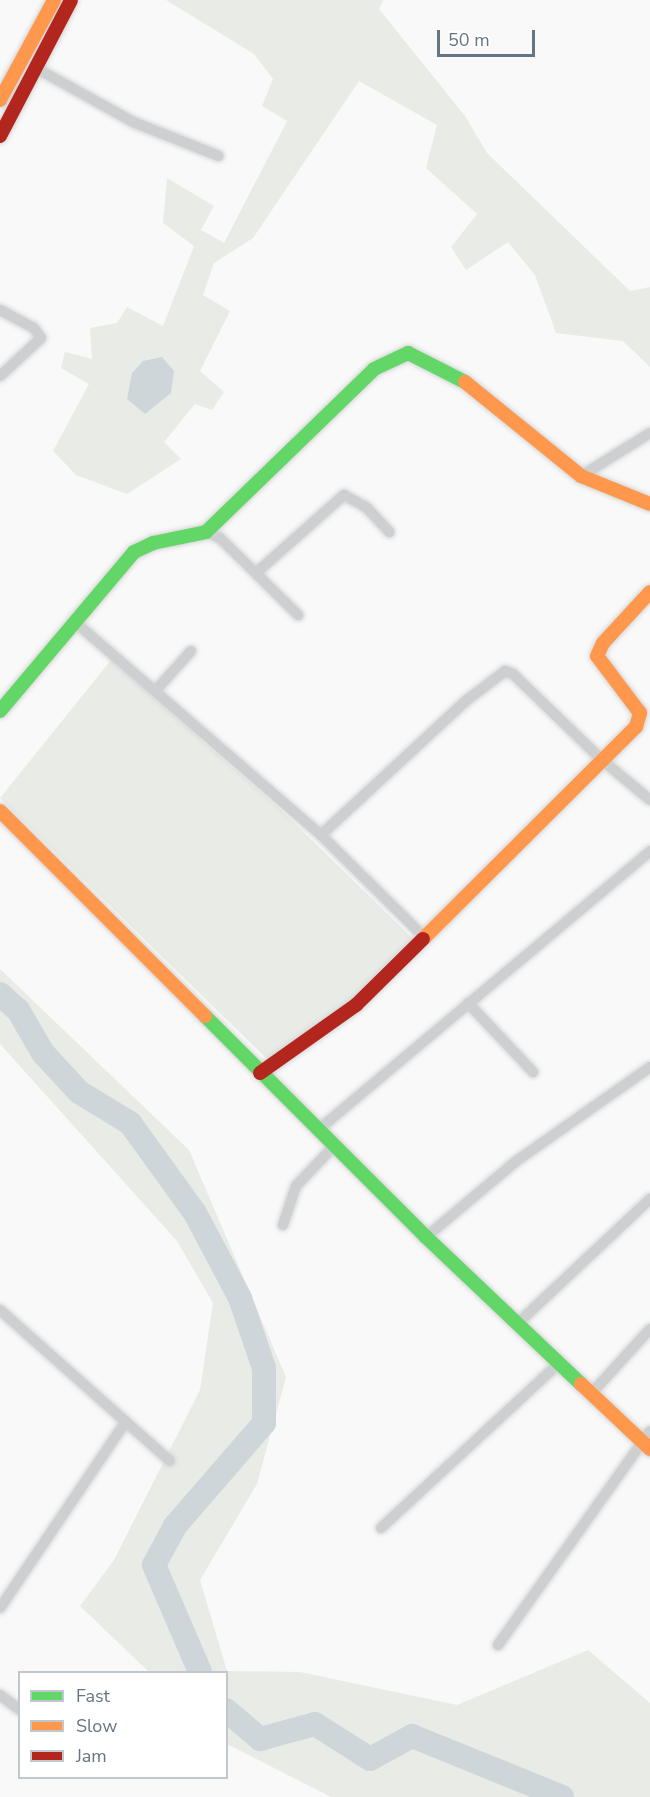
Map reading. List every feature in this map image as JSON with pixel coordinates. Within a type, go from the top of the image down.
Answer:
[{"type":"street","points":[[0,100],[54,0]]},
{"type":"street","points":[[0,136],[71,0]]},
{"type":"street","points":[[36,68],[133,122],[219,156]]},
{"type":"street","points":[[0,310],[34,328],[41,338],[0,376]]},
{"type":"street","points":[[0,711],[134,552],[153,543],[206,532],[374,369],[408,353],[469,384],[581,476],[650,504]]},
{"type":"street","points":[[581,476],[650,434]]},
{"type":"street","points":[[256,573],[344,495],[367,508],[389,532]]},
{"type":"street","points":[[206,532],[220,538],[298,615]]},
{"type":"street","points":[[260,1073],[356,1005],[636,727],[640,714],[597,656],[603,643],[650,592]]},
{"type":"street","points":[[75,622],[157,689],[321,835],[423,938]]},
{"type":"street","points":[[157,689],[191,651]]},
{"type":"street","points":[[321,835],[467,700],[505,671],[513,674],[602,760],[650,800]]},
{"type":"street","points":[[0,811],[426,1237],[590,1395],[647,1440],[498,1645]]},
{"type":"street","points":[[318,1130],[650,851]]},
{"type":"street","points":[[468,1003],[533,1072]]},
{"type":"street","points":[[426,1237],[515,1162],[650,1067]]},
{"type":"street","points":[[283,1226],[296,1186],[334,1146]]},
{"type":"street","points":[[517,1324],[650,1199]]},
{"type":"street","points":[[0,1310],[170,1461]]},
{"type":"street","points":[[590,1395],[650,1329]]},
{"type":"street","points":[[381,1528],[558,1364]]},
{"type":"street","points":[[0,1608],[126,1422]]},
{"type":"street","points":[[0,1695],[18,1708]]},
{"type":"shaded area","points":[[166,0],[383,0],[379,9],[465,116],[487,153],[630,291],[650,287],[650,367],[623,341],[556,333],[535,275],[508,242],[466,270],[451,247],[477,214],[426,168],[437,125],[359,81],[253,238],[214,263],[203,295],[230,311],[200,371],[224,392],[212,410],[195,404],[164,442],[181,459],[127,494],[76,475],[53,451],[89,384],[61,368],[65,352],[92,359],[90,328],[117,323],[127,307],[163,326],[194,246],[163,223],[167,178],[214,206],[201,230],[224,243],[287,121],[262,106],[273,79],[254,54]]},
{"type":"shaded area","points":[[162,357],[174,371],[171,393],[145,414],[127,399],[132,373],[143,361]]},
{"type":"shaded area","points":[[111,660],[283,812],[413,939],[353,1000],[267,1059],[0,798]]},
{"type":"shaded area","points":[[0,969],[189,1150],[286,1377],[257,1484],[200,1580],[227,1671],[148,1671],[80,1606],[114,1560],[200,1390],[213,1303],[177,1241],[0,1044]]},
{"type":"shaded area","points":[[588,1650],[650,1703],[650,1797],[331,1797],[228,1745],[228,1671],[300,1672],[457,1705]]},
{"type":"waterway","points":[[0,994],[18,1010],[43,1053],[79,1092],[130,1123],[195,1213],[240,1298],[264,1368],[264,1423],[175,1526],[154,1565],[200,1671]]},
{"type":"waterway","points":[[228,1712],[260,1739],[315,1724],[370,1759],[412,1736],[562,1797]]},
{"type":"traffic: fast","points":[[0,711],[134,552],[153,543],[206,532],[374,369],[408,353],[465,382]]},
{"type":"traffic: fast","points":[[205,1016],[426,1237],[581,1384]]},
{"type":"traffic: slow","points":[[0,100],[54,0]]},
{"type":"traffic: slow","points":[[465,382],[581,476],[650,504]]},
{"type":"traffic: slow","points":[[423,939],[636,727],[640,713],[597,656],[603,643],[650,592]]},
{"type":"traffic: slow","points":[[0,811],[205,1016]]},
{"type":"traffic: slow","points":[[581,1384],[650,1449]]},
{"type":"traffic: jam","points":[[0,136],[71,0]]},
{"type":"traffic: jam","points":[[260,1073],[356,1005],[423,939]]}]
